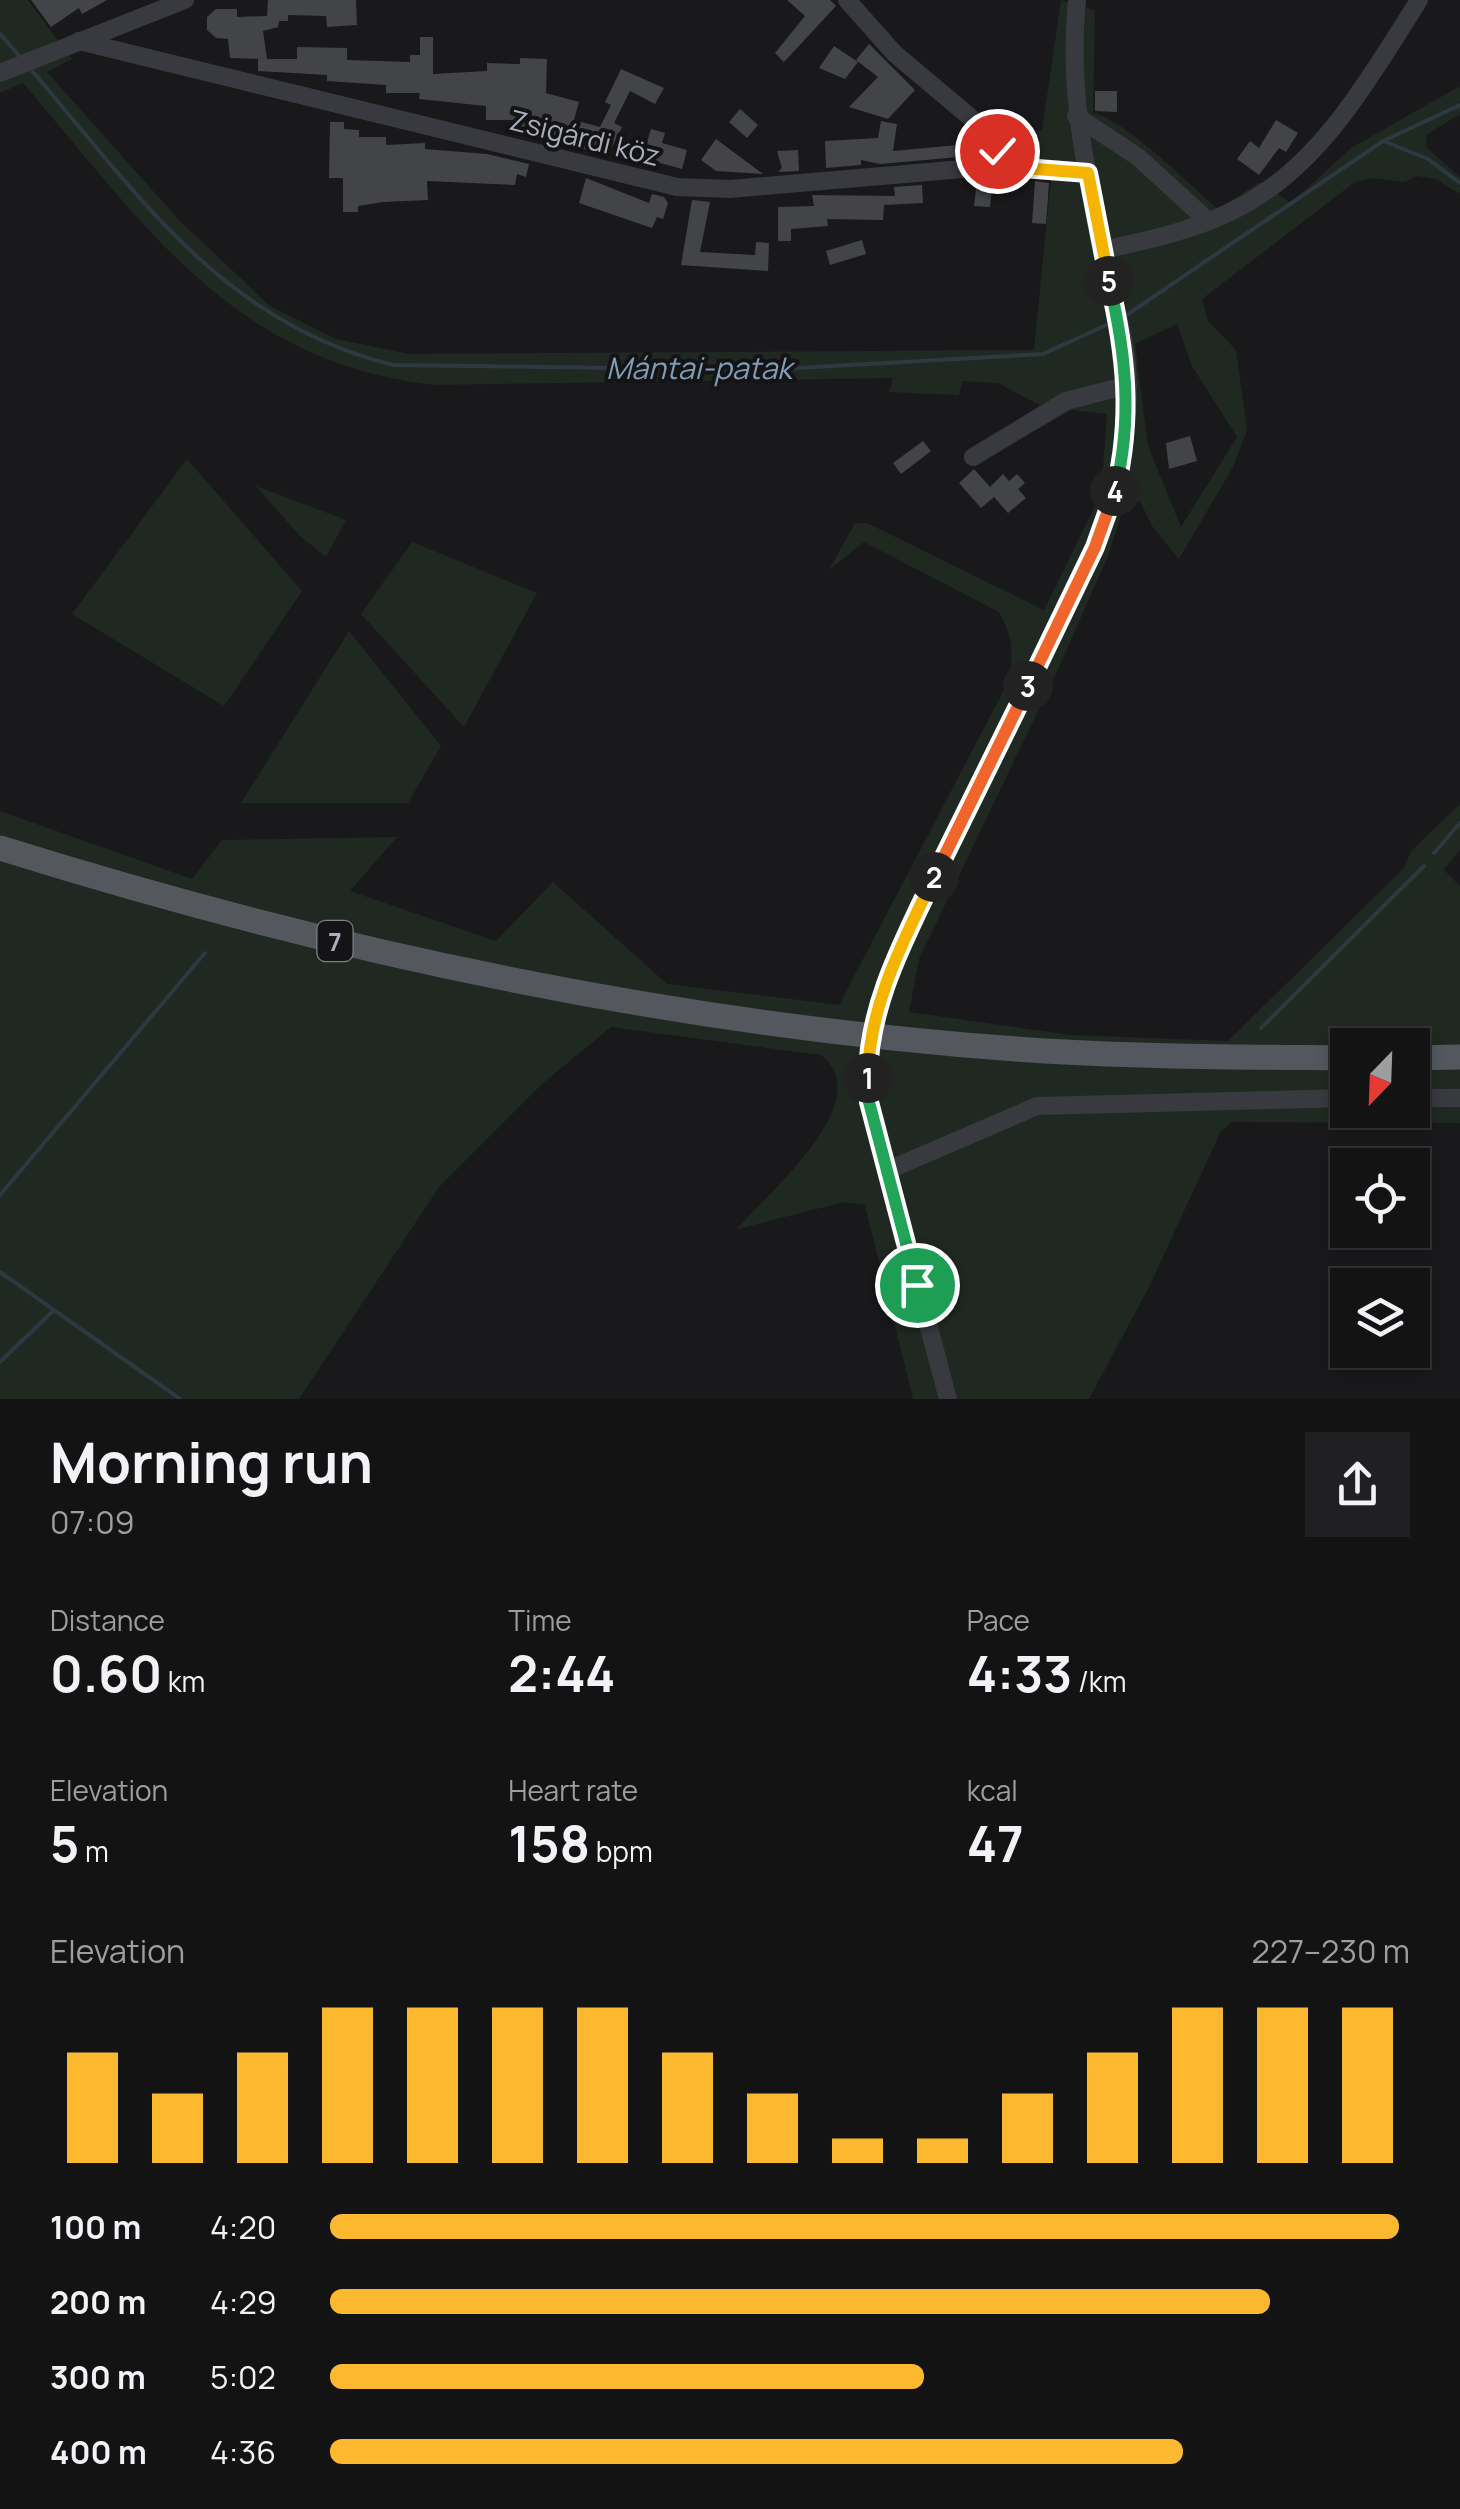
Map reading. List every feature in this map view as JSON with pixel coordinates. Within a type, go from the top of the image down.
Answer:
[{"type":"main road","name":"7","points":[[0,848],[311,936],[580,994],[872,1033],[1092,1054],[1330,1058]]},
{"type":"main road","points":[[1430,1058],[1460,1057]]},
{"type":"street","points":[[4,72],[185,0]]},
{"type":"street","points":[[847,0],[894,53],[983,128],[997,151],[998,166]]},
{"type":"street","points":[[948,1399],[886,1170],[868,1087],[872,1033],[907,933],[1068,604],[1114,494],[1125,436],[1128,385],[1076,116],[1073,50],[1077,0]]},
{"type":"street","points":[[1102,250],[1208,220],[1258,197],[1302,161],[1373,70],[1419,0]]},
{"type":"street","name":"Zsigárdi köz","points":[[79,41],[677,188],[750,188],[998,166],[1088,173]]},
{"type":"street","points":[[1076,116],[1138,157],[1208,220]]},
{"type":"street","points":[[974,457],[1066,402],[1128,385]]},
{"type":"street","points":[[886,1170],[1038,1106],[1330,1098]]},
{"type":"street","points":[[1430,1098],[1460,1098]]},
{"type":"shaded area","points":[[0,0],[28,0],[72,59],[47,72],[179,220],[270,306],[336,339],[409,354],[1034,350],[1051,180],[975,177],[980,114],[1002,125],[1042,131],[1061,0],[1095,10],[1093,113],[1139,140],[1218,209],[1260,182],[1291,203],[1351,148],[1460,86],[1460,114],[1426,135],[1427,148],[1460,177],[1460,194],[1436,179],[1417,176],[1404,182],[1372,178],[1355,182],[1202,299],[1208,321],[1236,350],[1247,430],[1233,467],[1179,559],[1152,526],[1140,501],[1124,506],[1108,556],[1059,667],[919,959],[909,1012],[1071,1035],[1228,1041],[1403,869],[1412,850],[1460,804],[1460,849],[1444,870],[1460,886],[1460,1123],[1430,1123],[1430,1028],[1330,1028],[1330,1122],[1232,1122],[1221,1131],[1149,1287],[1089,1399],[913,1399],[865,1205],[844,1202],[737,1229],[793,1170],[828,1120],[837,1096],[835,1074],[821,1055],[611,1027],[543,1083],[439,1187],[299,1399],[0,1399],[0,811],[192,879],[222,840],[397,837],[350,891],[496,941],[553,882],[667,984],[839,1005],[1006,686],[1012,648],[999,612],[864,542],[829,570],[855,523],[867,523],[1044,610],[1101,494],[1107,414],[1072,410],[1019,440],[1008,429],[1040,405],[998,383],[962,381],[959,395],[889,392],[893,378],[434,385],[363,371],[301,348],[247,317],[198,279],[111,187],[23,83],[0,93]],"holes":[[[1177,324],[1192,366],[1237,437],[1181,527],[1148,446],[1135,344]]]},
{"type":"shaded area","points":[[187,459],[302,591],[224,706],[72,614]]},
{"type":"shaded area","points":[[256,486],[346,520],[326,557],[300,536]]},
{"type":"shaded area","points":[[412,542],[537,593],[464,727],[361,614]]},
{"type":"shaded area","points":[[349,631],[441,746],[408,803],[241,803]]},
{"type":"building","points":[[31,0],[107,0],[82,14],[79,8],[51,27]]},
{"type":"building","points":[[268,0],[356,0],[357,25],[327,27],[326,16],[288,15],[288,21],[279,21],[278,27],[263,31],[267,59],[230,58],[228,39],[216,38],[207,30],[207,17],[216,9],[237,9],[237,17],[267,16]]},
{"type":"building","points":[[787,0],[830,0],[836,6],[784,62],[775,53],[805,16]]},
{"type":"building","points":[[420,37],[433,37],[433,74],[487,71],[487,63],[520,64],[520,58],[547,59],[546,93],[579,102],[574,120],[600,127],[611,105],[605,102],[621,69],[664,88],[655,104],[630,91],[614,123],[622,127],[607,157],[514,125],[516,120],[486,120],[486,106],[419,99],[420,93],[386,93],[386,85],[327,81],[327,75],[258,71],[258,59],[297,59],[297,47],[347,48],[347,60],[410,62],[410,55],[420,55]]},
{"type":"building","points":[[869,44],[915,90],[888,119],[849,107],[878,77],[856,60]]},
{"type":"building","points":[[834,46],[858,62],[845,79],[819,68]]},
{"type":"building","points":[[1095,91],[1117,91],[1117,112],[1095,111]]},
{"type":"building","points":[[740,109],[758,125],[747,138],[729,122]]},
{"type":"building","points":[[1276,120],[1298,133],[1286,152],[1279,148],[1259,175],[1237,159],[1250,141],[1259,148]]},
{"type":"building","points":[[881,121],[897,124],[893,151],[969,144],[970,156],[880,164],[861,160],[861,165],[826,168],[825,141],[878,138]]},
{"type":"building","points":[[330,122],[344,122],[344,129],[359,130],[359,137],[386,137],[386,145],[425,143],[425,149],[487,154],[529,164],[526,177],[517,174],[515,185],[427,181],[428,200],[383,202],[358,206],[358,212],[343,212],[343,178],[329,178]]},
{"type":"building","points":[[651,129],[665,133],[662,143],[687,150],[682,169],[642,158]]},
{"type":"building","points":[[716,139],[763,174],[716,171],[701,160]]},
{"type":"building","points":[[798,150],[799,171],[778,172],[782,168],[777,151]]},
{"type":"building","points":[[586,178],[649,203],[652,194],[664,197],[668,203],[663,219],[657,217],[652,228],[579,203]]},
{"type":"building","points":[[993,179],[990,207],[974,206],[977,180]]},
{"type":"building","points":[[1035,181],[1049,183],[1046,224],[1032,223]]},
{"type":"building","points":[[922,185],[923,203],[884,205],[883,220],[827,219],[828,226],[791,229],[791,241],[778,241],[778,207],[814,206],[812,195],[895,196],[894,187]]},
{"type":"building","points":[[692,200],[710,202],[700,252],[755,255],[756,242],[769,243],[768,271],[681,265]]},
{"type":"building","points":[[862,240],[866,254],[830,265],[826,251]]},
{"type":"building","points":[[1190,436],[1197,461],[1169,469],[1166,443]]},
{"type":"building","points":[[923,441],[931,451],[901,474],[893,463]]},
{"type":"building","points":[[974,469],[990,487],[1003,474],[1009,481],[1017,474],[1025,483],[1018,489],[1026,498],[1008,513],[994,497],[981,508],[959,483]]},
{"type":"waterway","name":"Mántai-patak","points":[[0,34],[22,59]]},
{"type":"waterway","name":"Mántai-patak","points":[[28,66],[146,205],[231,285],[279,318],[333,345],[393,365],[762,370],[1043,354],[1113,322]]},
{"type":"waterway","name":"Mántai-patak","points":[[1122,318],[1383,141],[1460,105]]},
{"type":"waterway","points":[[1386,142],[1428,159],[1460,183]]},
{"type":"waterway","points":[[1434,853],[1460,823]]},
{"type":"waterway","points":[[1261,1028],[1424,866]]},
{"type":"waterway","points":[[0,1195],[205,953]]},
{"type":"waterway","points":[[0,1272],[180,1399]]},
{"type":"waterway","points":[[0,1362],[54,1310]]},
{"type":"route","points":[[917,1285],[869,1102],[872,1033],[907,933],[1106,522],[1118,476],[1127,412],[1121,331],[1088,173],[998,166],[997,151]]}]
